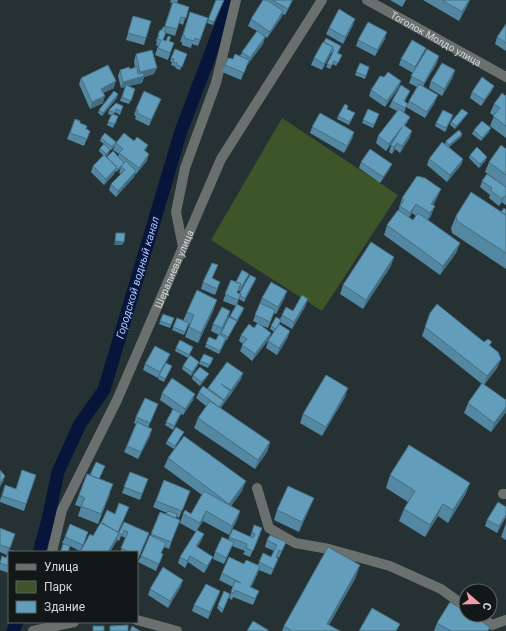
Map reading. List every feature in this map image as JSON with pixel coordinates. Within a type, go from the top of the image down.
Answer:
[{"type":"street","points":[[183,247],[176,212],[177,205],[185,168],[216,83],[236,0]]},
{"type":"street","name":"Шералиева улица","points":[[52,551],[62,510],[117,400],[220,159],[322,0]]},
{"type":"street","name":"Тоголок Молдо улица","points":[[367,0],[506,77]]},
{"type":"street","points":[[257,488],[269,528],[295,543],[390,566],[441,589],[458,601]]},
{"type":"street","points":[[138,620],[177,631]]},
{"type":"street","points":[[33,631],[69,623]]},
{"type":"green space","points":[[282,118],[398,195],[322,311],[211,240]]},
{"type":"building","points":[[216,0],[224,0],[214,22],[208,20]]},
{"type":"building","points":[[263,0],[267,0],[283,11],[270,32],[251,19]]},
{"type":"building","points":[[272,0],[292,0],[288,9]]},
{"type":"building","points":[[442,0],[469,0],[462,12]]},
{"type":"building","points":[[173,2],[189,7],[186,18],[181,17],[177,29],[165,26]]},
{"type":"building","points":[[339,9],[355,19],[345,37],[329,28]]},
{"type":"building","points":[[190,12],[208,18],[200,40],[195,38],[194,41],[184,38],[185,36],[183,35]]},
{"type":"building","points":[[133,16],[151,21],[146,38],[128,33]]},
{"type":"building","points":[[368,22],[387,32],[377,50],[358,40]]},
{"type":"building","points":[[506,24],[506,43],[497,37]]},
{"type":"building","points":[[163,27],[166,28],[164,32],[166,32],[163,40],[166,41],[168,36],[171,37],[169,41],[174,43],[170,53],[158,48],[161,40],[158,39],[158,35]]},
{"type":"building","points":[[257,31],[265,37],[250,58],[242,52]]},
{"type":"building","points":[[326,38],[341,46],[337,53],[342,55],[338,63],[334,61],[331,66],[327,64],[334,50],[332,49],[333,47],[324,42]]},
{"type":"building","points":[[412,40],[426,48],[415,67],[401,59]]},
{"type":"building","points":[[323,42],[333,47],[324,64],[314,58]]},
{"type":"building","points":[[175,49],[187,54],[182,67],[173,62],[174,59],[171,58]]},
{"type":"building","points":[[427,49],[439,56],[424,83],[411,76]]},
{"type":"building","points":[[152,50],[157,68],[140,72],[136,54]]},
{"type":"building","points":[[235,54],[249,60],[244,73],[225,65],[228,58],[233,59]]},
{"type":"building","points":[[360,63],[369,67],[366,76],[356,72]]},
{"type":"building","points":[[442,63],[455,70],[444,89],[431,81]]},
{"type":"building","points":[[108,65],[116,81],[101,89],[105,96],[92,102],[81,78]]},
{"type":"building","points":[[129,67],[130,69],[137,67],[138,74],[143,73],[144,76],[123,82],[120,70]]},
{"type":"building","points":[[388,72],[401,81],[387,101],[371,90],[380,76],[384,77]]},
{"type":"building","points":[[482,77],[494,86],[484,100],[472,92]]},
{"type":"building","points":[[419,84],[438,95],[427,112],[409,101]]},
{"type":"building","points":[[126,85],[135,89],[131,101],[122,97]]},
{"type":"building","points":[[401,85],[410,91],[404,101],[408,104],[405,108],[392,101]]},
{"type":"building","points":[[114,91],[118,94],[103,113],[99,110]]},
{"type":"building","points":[[144,91],[161,99],[151,120],[137,113],[138,110],[136,109]]},
{"type":"building","points":[[502,93],[506,96],[506,126],[493,116],[500,108],[494,104]]},
{"type":"building","points":[[116,103],[123,106],[121,111],[116,109],[115,113],[109,110]]},
{"type":"building","points":[[345,104],[348,106],[347,109],[355,113],[350,122],[338,116]]},
{"type":"building","points":[[368,109],[379,114],[374,125],[363,120]]},
{"type":"building","points":[[399,109],[410,117],[404,125],[412,131],[402,146],[397,143],[394,147],[391,145],[402,127],[389,144],[378,136]]},
{"type":"building","points":[[462,109],[468,113],[456,126],[451,122]]},
{"type":"building","points":[[443,110],[453,115],[446,128],[436,123]]},
{"type":"building","points":[[320,113],[354,132],[347,146],[312,127]]},
{"type":"building","points":[[112,114],[118,116],[115,124],[108,122]]},
{"type":"building","points":[[75,119],[87,126],[86,129],[90,131],[87,139],[70,133]]},
{"type":"building","points":[[482,121],[491,128],[482,138],[474,130]]},
{"type":"building","points":[[459,130],[462,134],[449,145],[446,141]]},
{"type":"building","points":[[105,133],[116,142],[112,147],[101,138]]},
{"type":"building","points":[[124,133],[134,141],[137,137],[148,145],[144,150],[149,154],[139,168],[119,153],[123,149],[116,143]]},
{"type":"building","points":[[442,142],[463,159],[450,175],[429,159]]},
{"type":"building","points":[[104,144],[110,150],[106,154],[100,148]]},
{"type":"building","points":[[501,145],[506,149],[506,175],[489,162]]},
{"type":"building","points":[[477,147],[487,157],[480,164],[470,155]]},
{"type":"building","points":[[370,149],[392,164],[383,177],[361,162]]},
{"type":"building","points":[[113,151],[124,163],[118,169],[107,157]]},
{"type":"building","points":[[104,155],[117,167],[106,179],[93,166]]},
{"type":"building","points":[[126,161],[136,171],[118,191],[111,184],[125,170],[121,166]]},
{"type":"building","points":[[487,174],[506,187],[506,197],[504,196],[502,199],[491,191],[492,188],[482,181]]},
{"type":"building","points":[[417,176],[425,178],[441,189],[431,204],[435,206],[430,213],[416,204],[410,213],[400,206],[404,200],[402,198]]},
{"type":"building","points":[[471,192],[506,215],[506,253],[457,221],[456,216]]},
{"type":"building","points":[[504,208],[506,210],[506,215],[501,212]]},
{"type":"building","points":[[398,210],[413,220],[418,213],[460,243],[443,266],[387,225]]},
{"type":"building","points":[[116,233],[125,233],[124,242],[115,241]]},
{"type":"building","points":[[371,242],[394,257],[366,300],[343,285]]},
{"type":"building","points":[[212,263],[218,265],[212,278],[220,282],[217,289],[203,282]]},
{"type":"building","points":[[242,270],[249,274],[241,288],[239,287],[241,284],[236,282]]},
{"type":"building","points":[[250,275],[256,278],[245,298],[239,294]]},
{"type":"building","points":[[231,280],[241,284],[237,293],[241,294],[238,300],[225,294]]},
{"type":"building","points":[[271,282],[287,291],[278,307],[262,298]]},
{"type":"building","points":[[197,290],[217,300],[201,333],[189,327],[194,315],[187,312]]},
{"type":"building","points":[[302,295],[308,299],[294,322],[282,315],[286,307],[293,311]]},
{"type":"building","points":[[260,303],[275,310],[270,322],[255,315]]},
{"type":"building","points":[[237,304],[244,308],[237,320],[230,316]]},
{"type":"building","points":[[437,304],[484,342],[488,339],[492,342],[489,345],[498,352],[501,359],[487,376],[425,327],[430,313]]},
{"type":"building","points":[[222,307],[230,311],[222,328],[213,324]]},
{"type":"building","points":[[163,314],[174,318],[171,325],[160,321]]},
{"type":"building","points":[[229,317],[237,321],[228,337],[221,333]]},
{"type":"building","points":[[276,317],[281,320],[276,329],[271,326]]},
{"type":"building","points":[[177,318],[189,323],[185,332],[173,327]]},
{"type":"building","points":[[258,323],[271,333],[255,354],[242,345],[247,339],[241,335],[249,324],[254,328]]},
{"type":"building","points":[[279,324],[290,331],[279,348],[268,341]]},
{"type":"building","points":[[219,334],[226,338],[220,351],[206,344],[209,337],[216,340]]},
{"type":"building","points":[[180,340],[193,347],[189,355],[176,348]]},
{"type":"building","points":[[155,346],[170,354],[160,372],[145,364]]},
{"type":"building","points":[[204,354],[213,358],[210,365],[200,361]]},
{"type":"building","points":[[190,355],[199,362],[192,372],[183,366]]},
{"type":"building","points":[[227,362],[243,373],[231,390],[221,384],[230,391],[224,400],[208,388]]},
{"type":"building","points":[[166,363],[172,366],[165,379],[159,375]]},
{"type":"building","points":[[200,367],[209,374],[201,382],[193,375]]},
{"type":"building","points":[[326,375],[348,388],[326,427],[303,414]]},
{"type":"building","points":[[172,378],[195,394],[185,409],[162,393]]},
{"type":"building","points":[[482,383],[506,400],[506,407],[494,423],[468,403]]},
{"type":"building","points":[[203,386],[224,401],[219,407],[199,392]]},
{"type":"building","points":[[145,398],[158,404],[150,423],[136,417]]},
{"type":"building","points":[[210,401],[270,442],[258,460],[198,418]]},
{"type":"building","points":[[173,409],[181,413],[174,426],[166,422]]},
{"type":"building","points":[[137,422],[152,429],[141,452],[127,446]]},
{"type":"building","points":[[176,427],[184,432],[175,446],[167,441]]},
{"type":"building","points":[[184,436],[246,481],[229,504],[168,458]]},
{"type":"building","points":[[409,445],[470,483],[453,510],[443,504],[430,525],[404,509],[415,491],[390,475]]},
{"type":"building","points":[[96,462],[105,466],[99,479],[90,475]]},
{"type":"building","points":[[0,470],[5,476],[0,484]]},
{"type":"building","points":[[22,470],[36,475],[26,504],[2,496],[5,485],[16,489]]},
{"type":"building","points":[[130,472],[148,479],[142,494],[124,487]]},
{"type":"building","points":[[87,474],[113,484],[101,514],[81,506],[85,498],[79,495]]},
{"type":"building","points":[[164,480],[190,491],[182,511],[156,501]]},
{"type":"building","points":[[288,486],[314,498],[302,522],[277,510]]},
{"type":"building","points":[[204,491],[240,511],[232,526],[206,511],[200,523],[183,514],[185,510],[191,514]]},
{"type":"building","points":[[498,502],[506,507],[506,515],[499,526],[487,520]]},
{"type":"building","points":[[119,503],[129,507],[118,532],[101,523],[107,510],[115,514]]},
{"type":"building","points":[[168,511],[177,514],[176,518],[166,514]]},
{"type":"building","points":[[160,512],[180,520],[171,542],[151,534]]},
{"type":"building","points":[[101,522],[119,533],[109,551],[81,551],[90,534],[93,536]]},
{"type":"building","points":[[124,522],[149,533],[139,556],[138,551],[127,551],[121,548],[128,532],[124,530],[122,535],[119,533]]},
{"type":"building","points":[[70,524],[88,532],[83,545],[65,537]]},
{"type":"building","points":[[254,525],[262,528],[253,551],[246,548],[247,544],[229,537],[233,529],[253,538],[255,534],[252,532]]},
{"type":"building","points":[[0,528],[15,534],[10,548],[0,545]]},
{"type":"building","points":[[197,530],[204,534],[196,546],[213,557],[207,566],[190,556],[187,561],[180,557]]},
{"type":"building","points":[[150,535],[166,543],[161,553],[163,554],[159,564],[141,556]]},
{"type":"building","points":[[270,535],[286,542],[282,551],[279,550],[276,557],[278,559],[273,569],[259,562],[263,553],[271,557],[277,545],[267,540]]},
{"type":"building","points":[[222,537],[234,542],[226,558],[215,552]]},
{"type":"building","points":[[63,544],[70,546],[68,551],[61,551]]},
{"type":"building","points":[[328,547],[360,565],[327,624],[340,631],[292,631],[284,626]]},
{"type":"building","points":[[8,553],[8,566],[0,563],[2,556],[6,558]]},
{"type":"building","points":[[229,557],[244,564],[246,560],[260,566],[250,587],[259,591],[255,599],[235,590],[234,593],[231,592],[235,581],[241,583],[222,573]]},
{"type":"building","points":[[163,567],[183,580],[170,601],[150,589]]},
{"type":"building","points":[[206,584],[220,591],[210,612],[194,605]]},
{"type":"building","points":[[224,591],[230,594],[223,610],[218,605]]},
{"type":"building","points":[[450,602],[458,607],[458,623],[484,623],[490,627],[488,631],[451,631],[437,623]]},
{"type":"building","points":[[372,608],[400,624],[396,631],[359,631]]},
{"type":"building","points":[[253,621],[268,630],[268,631],[247,631]]},
{"type":"building","points":[[128,625],[128,631],[110,631],[110,626]]},
{"type":"building","points":[[93,626],[104,626],[104,631],[93,631]]},
{"type":"building","points":[[132,626],[140,631],[130,631]]},
{"type":"waterway","name":"Городской водный канал","points":[[39,551],[48,520],[58,472],[80,424],[104,390],[181,131],[231,0]]},
{"type":"waterway","name":"Городской водный канал","points":[[13,631],[17,623]]}]
